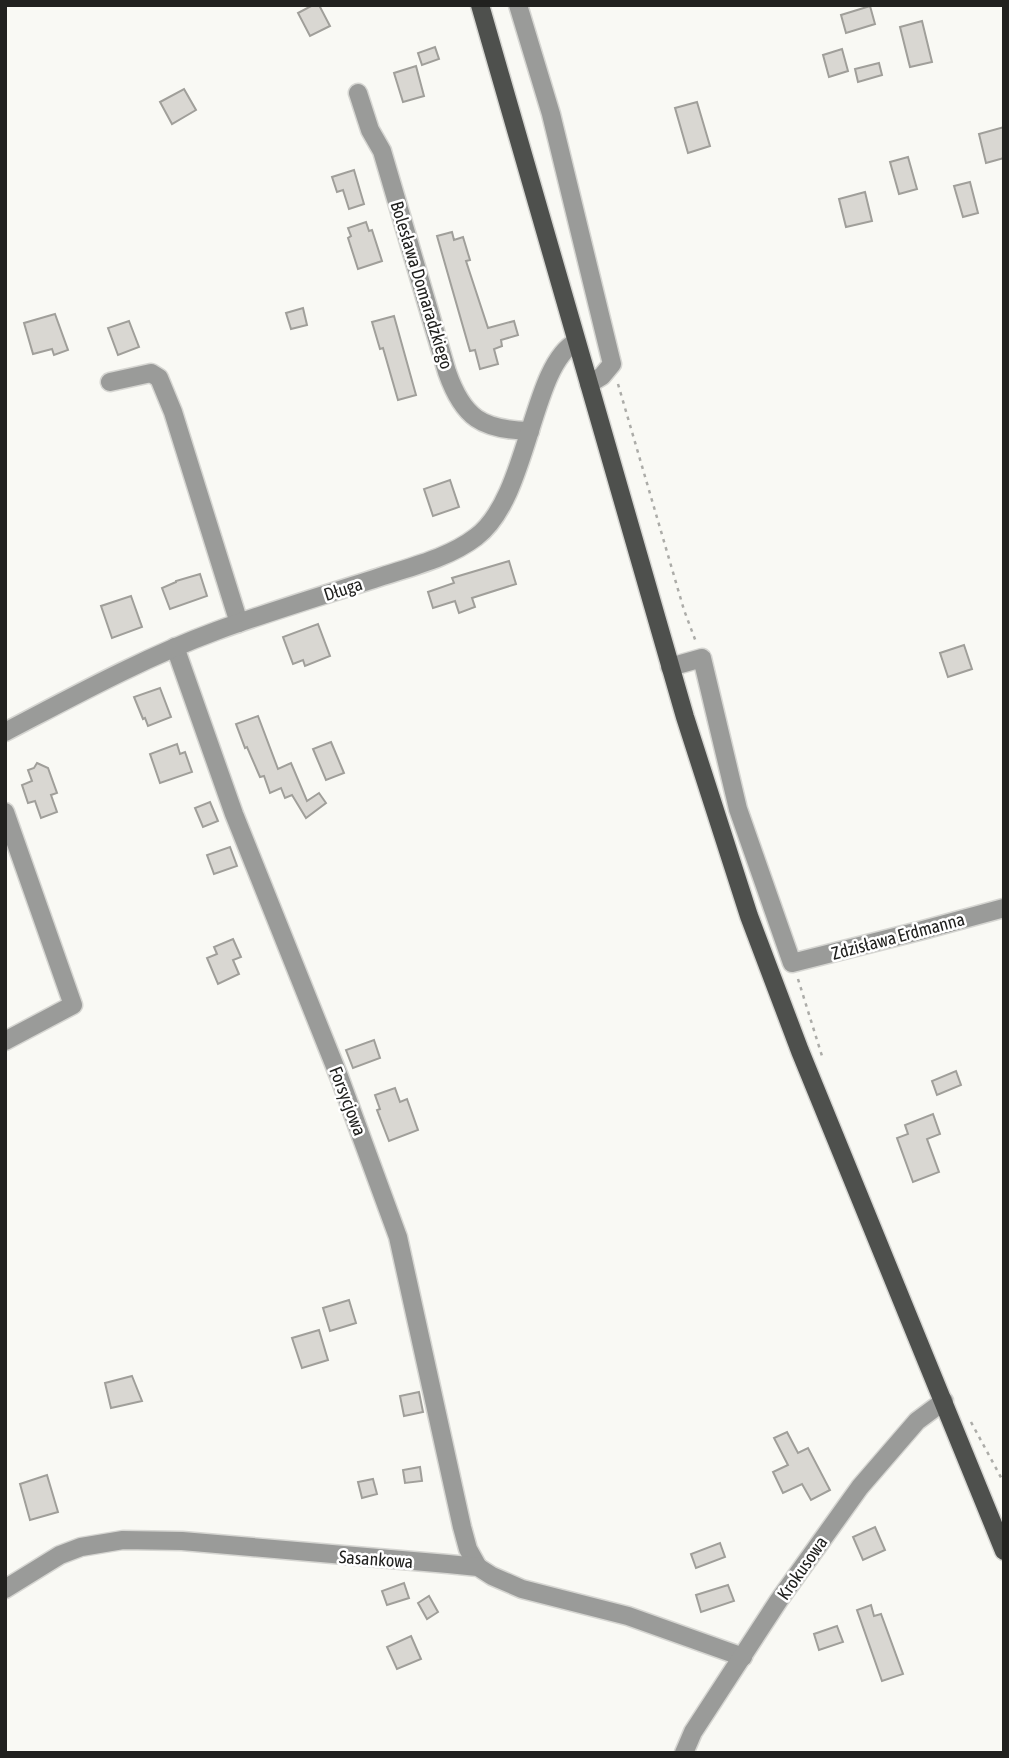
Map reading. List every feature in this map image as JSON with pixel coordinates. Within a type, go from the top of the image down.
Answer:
[{"type":"main road","points":[[480,5],[670,667],[748,916],[800,1051],[1004,1551]]},
{"type":"street","points":[[518,5],[551,114],[612,364],[602,376],[589,384]]},
{"type":"street","name":"Bolesława Domaradzkiego","points":[[358,93],[370,130],[382,151],[447,372],[460,402],[478,420],[497,428],[530,431]]},
{"type":"street","name":"Długa","points":[[5,732],[175,647],[239,623],[428,561],[475,538],[489,525],[500,509],[522,459],[542,396],[560,356],[568,346],[576,342]]},
{"type":"street","points":[[110,382],[151,373],[159,378],[168,395],[239,623]]},
{"type":"street","name":"Forsycjowa","points":[[175,647],[234,814],[340,1079],[398,1237],[462,1527],[468,1549],[478,1567]]},
{"type":"street","points":[[670,667],[702,658]]},
{"type":"street","name":"Zdzisława Erdmanna","points":[[702,658],[738,809],[792,962],[1004,908]]},
{"type":"street","points":[[5,812],[74,1004],[5,1041]]},
{"type":"street","name":"Krokusowa","points":[[684,1753],[693,1732],[814,1550],[860,1487],[917,1420],[944,1401]]},
{"type":"street","name":"Sasankowa","points":[[5,1589],[70,1551],[101,1542],[123,1540],[182,1541],[478,1567],[522,1589],[628,1616],[743,1657]]},
{"type":"path","points":[[612,364],[684,610],[702,658]]},
{"type":"building","points":[[313,5],[319,5],[330,26],[310,36],[298,13]]},
{"type":"building","points":[[870,6],[875,24],[846,33],[841,15]]},
{"type":"building","points":[[922,21],[932,62],[910,67],[900,27]]},
{"type":"building","points":[[435,47],[439,59],[422,65],[418,53]]},
{"type":"building","points":[[842,49],[848,71],[829,77],[823,55]]},
{"type":"building","points":[[879,63],[882,75],[858,82],[855,69]]},
{"type":"building","points":[[416,66],[424,96],[403,102],[394,73]]},
{"type":"building","points":[[184,89],[196,110],[172,124],[160,102]]},
{"type":"building","points":[[697,102],[710,146],[688,153],[675,108]]},
{"type":"building","points":[[1004,127],[1004,158],[986,163],[979,134]]},
{"type":"building","points":[[908,157],[917,189],[899,194],[890,162]]},
{"type":"building","points":[[354,170],[364,204],[349,209],[343,190],[337,192],[332,177]]},
{"type":"building","points":[[970,182],[978,213],[963,217],[954,186]]},
{"type":"building","points":[[865,192],[872,221],[846,227],[839,199]]},
{"type":"building","points":[[366,222],[369,231],[372,230],[382,261],[358,269],[348,238],[351,236],[348,228]]},
{"type":"building","points":[[452,232],[454,240],[463,237],[470,260],[466,261],[488,328],[514,321],[518,335],[501,340],[502,346],[494,349],[498,364],[480,369],[475,350],[470,351],[437,236]]},
{"type":"building","points":[[303,308],[307,325],[291,329],[286,313]]},
{"type":"building","points":[[55,314],[68,350],[54,355],[52,349],[33,354],[24,323]]},
{"type":"building","points":[[394,316],[416,395],[398,400],[383,348],[380,349],[372,322]]},
{"type":"building","points":[[129,321],[139,347],[118,355],[108,328]]},
{"type":"building","points":[[450,480],[459,507],[433,516],[424,489]]},
{"type":"building","points":[[509,561],[516,584],[472,598],[475,607],[459,613],[455,601],[433,608],[428,592],[454,583],[452,578]]},
{"type":"building","points":[[200,574],[207,596],[170,609],[162,588]]},
{"type":"building","points":[[131,596],[142,627],[112,638],[101,606]]},
{"type":"building","points":[[318,624],[330,656],[305,666],[303,660],[293,664],[283,637]]},
{"type":"building","points":[[964,645],[972,669],[948,677],[940,653]]},
{"type":"building","points":[[160,688],[171,717],[148,726],[134,697]]},
{"type":"building","points":[[258,716],[278,769],[291,763],[307,801],[319,793],[326,803],[306,818],[292,795],[285,798],[281,788],[270,793],[264,776],[260,777],[247,747],[245,748],[236,724]]},
{"type":"building","points":[[331,742],[344,773],[326,780],[313,749]]},
{"type":"building","points":[[177,744],[180,754],[185,752],[192,772],[160,783],[150,754]]},
{"type":"building","points":[[37,763],[48,768],[57,793],[51,795],[57,812],[41,818],[35,801],[28,803],[22,785],[32,781],[28,770],[34,768]]},
{"type":"building","points":[[210,802],[218,821],[203,827],[195,808]]},
{"type":"building","points":[[230,847],[237,866],[214,874],[207,855]]},
{"type":"building","points":[[233,939],[241,957],[233,960],[239,974],[218,984],[207,958],[217,954],[214,947]]},
{"type":"building","points":[[374,1040],[380,1058],[353,1068],[346,1050]]},
{"type":"building","points":[[956,1071],[961,1085],[937,1095],[932,1081]]},
{"type":"building","points":[[395,1088],[400,1102],[407,1099],[418,1130],[389,1141],[377,1110],[380,1109],[375,1095]]},
{"type":"building","points":[[933,1114],[940,1134],[927,1139],[939,1172],[913,1182],[897,1138],[908,1134],[905,1125]]},
{"type":"building","points":[[349,1300],[356,1323],[330,1331],[323,1308]]},
{"type":"building","points":[[319,1330],[328,1360],[302,1368],[292,1338]]},
{"type":"building","points":[[132,1376],[142,1401],[111,1408],[105,1383]]},
{"type":"building","points":[[419,1392],[423,1412],[404,1416],[400,1396]]},
{"type":"building","points":[[787,1432],[798,1453],[808,1448],[830,1490],[811,1500],[802,1484],[783,1493],[773,1472],[788,1465],[774,1438]]},
{"type":"building","points":[[420,1467],[422,1481],[405,1483],[403,1470]]},
{"type":"building","points":[[47,1475],[58,1512],[30,1520],[20,1484]]},
{"type":"building","points":[[373,1479],[377,1494],[362,1498],[358,1482]]},
{"type":"building","points":[[875,1527],[885,1550],[863,1560],[853,1537]]},
{"type":"building","points":[[720,1543],[725,1557],[696,1568],[691,1554]]},
{"type":"building","points":[[404,1583],[409,1598],[387,1605],[382,1591]]},
{"type":"building","points":[[728,1585],[734,1601],[701,1612],[696,1595]]},
{"type":"building","points":[[429,1596],[438,1612],[427,1619],[418,1603]]},
{"type":"building","points":[[871,1605],[874,1616],[881,1614],[903,1674],[882,1681],[857,1610]]},
{"type":"building","points":[[837,1626],[843,1642],[819,1650],[814,1634]]},
{"type":"building","points":[[411,1636],[421,1659],[397,1669],[387,1647]]}]
